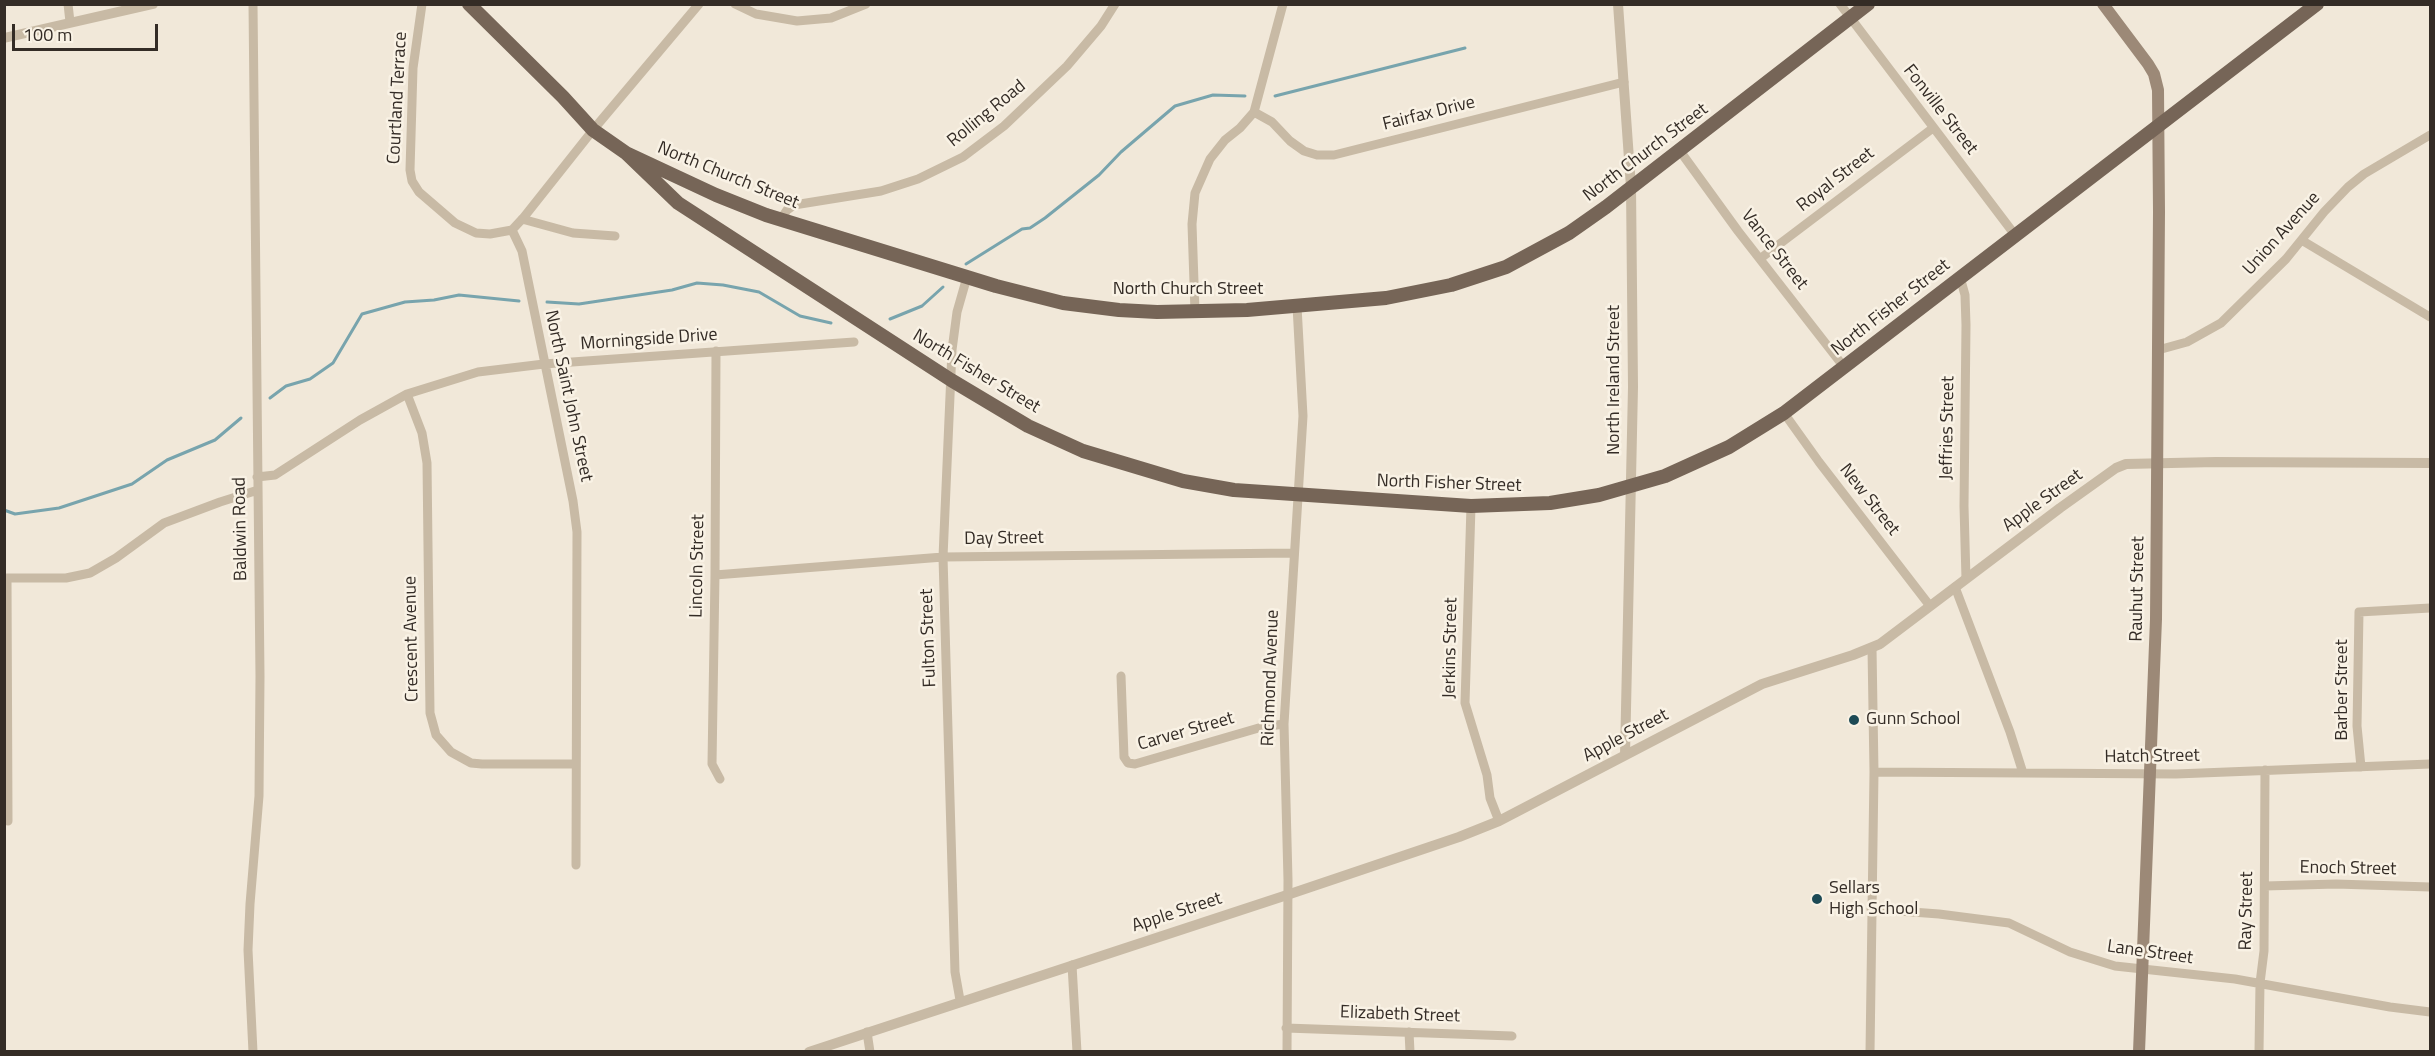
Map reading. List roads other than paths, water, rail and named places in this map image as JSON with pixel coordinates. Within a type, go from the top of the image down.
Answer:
[{"type":"main road","name":"North Church Street","points":[[469,4],[593,130],[626,153],[716,195],[781,219],[1034,296],[1084,306],[1143,311],[1195,312],[1298,306],[1419,293],[1506,267],[1569,233],[1680,151],[1868,4]]},
{"type":"main road","name":"Rauhut Street","points":[[2103,4],[2154,74],[2157,90],[2156,619],[2139,1052]]},
{"type":"main road","name":"North Fisher Street","points":[[626,153],[678,203],[951,381],[1028,426],[1083,451],[1119,463],[1204,485],[1296,495],[1471,506],[1550,503],[1599,495],[1665,476],[1716,454],[1784,412],[2317,4]]},
{"type":"street","points":[[68,4],[70,22]]},
{"type":"street","points":[[4,38],[153,4]]},
{"type":"street","name":"Baldwin Road","points":[[253,4],[259,796],[248,950],[253,1052]]},
{"type":"street","name":"Courtland Terrace","points":[[422,4],[413,68],[410,170],[412,181],[419,192],[463,228],[490,234],[512,230]]},
{"type":"street","points":[[512,230],[699,4]]},
{"type":"street","points":[[735,4],[756,14],[776,19],[804,21],[831,18],[866,4]]},
{"type":"street","name":"Rolling Road","points":[[781,219],[794,205],[899,186],[946,167],[963,157],[1004,126],[1068,66],[1101,26],[1115,4]]},
{"type":"street","points":[[1195,312],[1192,224],[1195,193],[1210,159],[1221,144],[1254,112],[1283,4]]},
{"type":"street","name":"North Ireland Street","points":[[1618,4],[1631,187],[1631,487],[1625,755]]},
{"type":"street","name":"Fonville Street","points":[[1840,4],[2015,235]]},
{"type":"street","name":"Fairfax Drive","points":[[1254,112],[1272,122],[1296,147],[1317,155],[1334,155],[1624,82]]},
{"type":"street","name":"Royal Street","points":[[1761,258],[1933,128]]},
{"type":"street","name":"Union Avenue","points":[[2158,350],[2187,342],[2221,322],[2303,241],[2324,212],[2348,187],[2364,174],[2430,135]]},
{"type":"street","name":"Vance Street","points":[[1680,151],[1738,231],[1844,367]]},
{"type":"street","points":[[522,219],[573,232],[615,236]]},
{"type":"street","name":"North Saint John Street","points":[[512,230],[522,250],[573,501],[577,532],[576,865]]},
{"type":"street","points":[[2303,241],[2430,317]]},
{"type":"street","name":"Fulton Street","points":[[960,1000],[955,972],[943,557],[953,332],[967,277]]},
{"type":"street","name":"Jeffries Street","points":[[1960,277],[1965,295],[1966,325],[1964,485],[1966,579]]},
{"type":"street","name":"Richmond Avenue","points":[[1287,1052],[1284,724],[1296,495],[1303,416],[1298,306]]},
{"type":"street","name":"Morningside Drive","points":[[257,477],[274,475],[360,420],[407,394],[478,372],[544,364],[854,342]]},
{"type":"street","name":"Lincoln Street","points":[[716,351],[712,764],[720,779]]},
{"type":"street","name":"Crescent Avenue","points":[[407,394],[422,433],[427,463],[429,713],[436,735],[451,752],[471,763],[576,764]]},
{"type":"street","name":"New Street","points":[[1784,412],[1819,462],[1930,606]]},
{"type":"street","name":"Apple Street","points":[[808,1052],[960,1000],[1287,895],[1459,837],[1499,821],[1761,684],[1872,648],[2116,468],[2136,462],[2430,463]]},
{"type":"street","points":[[8,821],[7,578],[66,578],[90,573],[116,558],[164,524],[258,490]]},
{"type":"street","name":"Jerkins Street","points":[[1471,506],[1465,703],[1484,764],[1490,798],[1499,821]]},
{"type":"street","name":"Day Street","points":[[715,575],[943,557],[1293,553]]},
{"type":"street","points":[[1955,587],[2010,732],[2023,774]]},
{"type":"street","name":"Barber Street","points":[[2361,767],[2357,726],[2359,612],[2430,608]]},
{"type":"street","points":[[1870,1052],[1874,772],[1872,648]]},
{"type":"street","name":"Carver Street","points":[[1121,676],[1124,757],[1132,764],[1284,724]]},
{"type":"street","name":"Hatch Street","points":[[1874,772],[2150,774],[2430,764]]},
{"type":"street","name":"Ray Street","points":[[2259,1052],[2260,983],[2264,951],[2265,770]]},
{"type":"street","name":"Enoch Street","points":[[2265,886],[2336,884],[2430,887]]},
{"type":"street","name":"Lane Street","points":[[1871,909],[2002,921],[2023,928],[2070,952],[2101,963],[2260,983],[2430,1012]]},
{"type":"street","points":[[1072,965],[1077,1052]]},
{"type":"street","name":"Elizabeth Street","points":[[1286,1028],[1512,1036]]},
{"type":"street","points":[[867,1032],[870,1052]]},
{"type":"street","points":[[1409,1032],[1410,1052]]},
{"type":"waterway","points":[[1275,96],[1465,48]]},
{"type":"waterway","points":[[966,264],[1022,229],[1030,228],[1045,218],[1099,175],[1121,152],[1175,106],[1213,95],[1245,96]]},
{"type":"waterway","points":[[547,302],[579,304],[672,290],[697,283],[759,292],[800,316],[831,323]]},
{"type":"waterway","points":[[890,319],[922,306],[943,287]]},
{"type":"waterway","points":[[270,398],[286,386],[310,379],[333,363],[362,314],[405,302],[459,295],[519,301]]},
{"type":"waterway","points":[[4,510],[15,514],[59,508],[132,484],[167,460],[215,440],[241,418]]},
{"type":"place","name":"Gunn School","points":[[1854,720]]},
{"type":"place","name":"Sellars High School","points":[[1817,899]]}]
